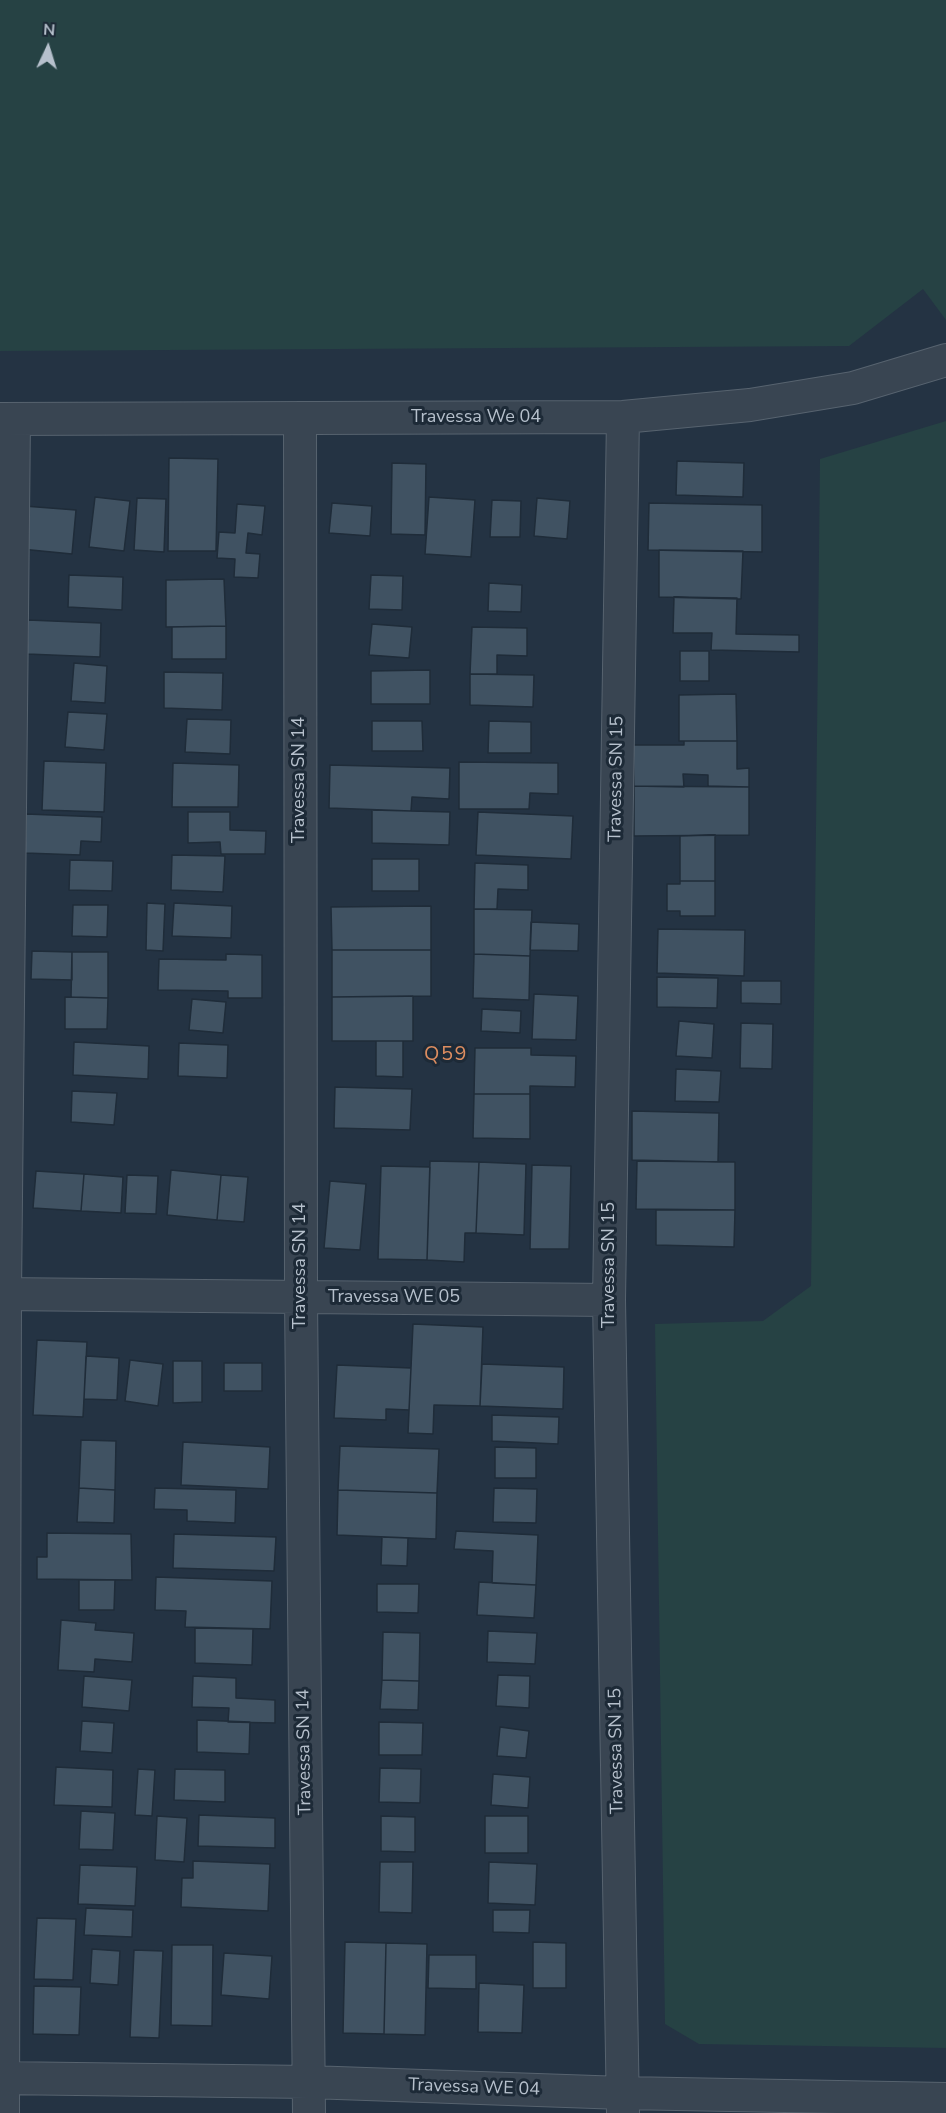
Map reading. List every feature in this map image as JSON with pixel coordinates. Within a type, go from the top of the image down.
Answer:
[{"type":"street","name":"Travessa We 04","points":[[7,419],[623,417],[750,405],[853,388],[946,360]]},
{"type":"street","name":"Travessa SN 15","points":[[623,417],[609,1300],[623,2103]]},
{"type":"street","name":"Travessa SN 14","points":[[300,418],[301,1298],[309,2113]]},
{"type":"street","points":[[3,2113],[1,2078],[2,1294],[7,419]]},
{"type":"street","name":"Travessa WE 05","points":[[2,1294],[609,1300]]},
{"type":"street","name":"Travessa WE 04","points":[[1,2078],[309,2082],[623,2103],[946,2098]]},
{"type":"green space","points":[[0,0],[946,0],[946,320],[923,289],[849,346],[0,351]]},
{"type":"green space","points":[[946,421],[946,2048],[699,2044],[665,2024],[655,1324],[763,1321],[811,1286],[820,459]]},
{"type":"building","points":[[169,458],[218,459],[216,551],[168,551]]},
{"type":"building","points":[[677,461],[744,463],[743,497],[676,495]]},
{"type":"building","points":[[392,463],[426,464],[425,535],[391,534]]},
{"type":"building","points":[[95,497],[130,501],[124,551],[89,547]]},
{"type":"building","points":[[429,497],[475,500],[471,557],[425,554]]},
{"type":"building","points":[[137,498],[166,499],[164,552],[134,550]]},
{"type":"building","points":[[537,498],[570,501],[567,539],[534,536]]},
{"type":"building","points":[[492,500],[521,501],[520,537],[490,537]]},
{"type":"building","points":[[332,503],[372,506],[370,536],[329,533]]},
{"type":"building","points":[[649,503],[762,505],[762,552],[648,550]]},
{"type":"building","points":[[237,504],[265,506],[262,535],[248,533],[246,553],[260,554],[258,578],[234,577],[235,559],[217,558],[219,532],[235,533]]},
{"type":"building","points":[[24,506],[76,510],[72,554],[21,549]]},
{"type":"building","points":[[659,550],[743,551],[741,599],[659,597]]},
{"type":"building","points":[[69,575],[123,577],[122,610],[68,607]]},
{"type":"building","points":[[371,575],[403,576],[402,610],[369,609]]},
{"type":"building","points":[[224,579],[226,626],[166,627],[166,580]]},
{"type":"building","points":[[489,583],[522,585],[521,612],[488,611]]},
{"type":"building","points":[[674,597],[737,598],[736,634],[799,635],[799,652],[711,650],[712,633],[673,633]]},
{"type":"building","points":[[28,620],[101,623],[100,657],[27,654]]},
{"type":"building","points":[[372,624],[412,627],[409,658],[369,655]]},
{"type":"building","points":[[226,626],[226,659],[172,659],[172,627]]},
{"type":"building","points":[[472,627],[527,628],[527,656],[497,655],[497,674],[470,674]]},
{"type":"building","points":[[680,651],[709,651],[709,681],[680,681]]},
{"type":"building","points":[[74,663],[107,666],[105,703],[71,701]]},
{"type":"building","points":[[430,670],[430,704],[371,704],[371,671]]},
{"type":"building","points":[[164,672],[223,673],[222,710],[164,708]]},
{"type":"building","points":[[470,674],[534,675],[533,707],[470,705]]},
{"type":"building","points":[[736,694],[737,741],[679,741],[679,695]]},
{"type":"building","points":[[68,712],[107,714],[104,750],[65,747]]},
{"type":"building","points":[[187,719],[231,720],[230,754],[185,752]]},
{"type":"building","points":[[372,721],[422,721],[423,751],[372,751]]},
{"type":"building","points":[[489,721],[531,722],[531,753],[488,753]]},
{"type":"building","points":[[684,741],[737,741],[737,769],[749,768],[749,787],[708,786],[708,775],[683,774],[684,787],[634,786],[633,745],[684,745]]},
{"type":"building","points":[[44,761],[106,763],[104,812],[42,810]]},
{"type":"building","points":[[459,762],[558,763],[558,794],[530,793],[529,809],[459,809]]},
{"type":"building","points":[[173,763],[239,765],[238,807],[172,807]]},
{"type":"building","points":[[330,765],[450,768],[449,799],[412,797],[411,811],[329,808]]},
{"type":"building","points":[[634,786],[749,787],[749,835],[634,836]]},
{"type":"building","points":[[372,810],[450,812],[449,845],[372,843]]},
{"type":"building","points":[[188,812],[230,812],[230,830],[266,831],[265,854],[221,854],[220,842],[188,843]]},
{"type":"building","points":[[478,812],[573,816],[571,859],[476,855]]},
{"type":"building","points":[[26,814],[102,817],[101,842],[81,841],[80,855],[25,853]]},
{"type":"building","points":[[715,835],[715,881],[680,881],[680,836]]},
{"type":"building","points":[[172,855],[225,856],[223,892],[171,890]]},
{"type":"building","points":[[372,859],[419,859],[419,891],[372,891]]},
{"type":"building","points":[[70,860],[113,861],[112,891],[69,890]]},
{"type":"building","points":[[475,863],[528,865],[528,890],[498,889],[497,909],[474,909]]},
{"type":"building","points":[[680,881],[715,881],[715,916],[680,916],[680,911],[667,911],[667,884],[680,884]]},
{"type":"building","points":[[147,903],[165,904],[163,951],[146,950]]},
{"type":"building","points":[[174,903],[232,906],[231,938],[172,936]]},
{"type":"building","points":[[73,905],[108,905],[107,937],[72,936]]},
{"type":"building","points":[[431,906],[431,950],[332,950],[331,907]]},
{"type":"building","points":[[474,909],[532,910],[530,956],[474,954]]},
{"type":"building","points":[[531,922],[579,924],[578,951],[530,950]]},
{"type":"building","points":[[658,929],[745,930],[744,976],[657,973]]},
{"type":"building","points":[[332,950],[431,950],[431,996],[332,997]]},
{"type":"building","points":[[32,951],[72,952],[72,980],[31,979]]},
{"type":"building","points":[[72,952],[108,952],[108,998],[71,997]]},
{"type":"building","points":[[226,954],[262,955],[262,998],[228,998],[228,991],[158,990],[159,959],[226,960]]},
{"type":"building","points":[[474,954],[530,956],[529,1000],[473,998]]},
{"type":"building","points":[[657,977],[718,978],[717,1008],[657,1007]]},
{"type":"building","points":[[741,981],[781,981],[781,1004],[741,1003]]},
{"type":"building","points":[[534,994],[578,996],[576,1040],[532,1039]]},
{"type":"building","points":[[413,996],[413,1041],[332,1041],[332,997]]},
{"type":"building","points":[[65,997],[108,998],[107,1029],[65,1029]]},
{"type":"building","points":[[192,999],[226,1002],[223,1033],[189,1030]]},
{"type":"building","points":[[482,1009],[521,1011],[520,1033],[481,1031]]},
{"type":"building","points":[[679,1021],[714,1024],[712,1058],[676,1056]]},
{"type":"building","points":[[741,1023],[773,1024],[772,1069],[740,1068]]},
{"type":"building","points":[[376,1041],[403,1041],[403,1077],[376,1076]]},
{"type":"building","points":[[74,1042],[149,1046],[148,1079],[73,1075]]},
{"type":"building","points":[[179,1043],[228,1045],[227,1078],[178,1076]]},
{"type":"building","points":[[475,1048],[531,1048],[531,1055],[576,1056],[575,1087],[530,1086],[530,1094],[474,1094]]},
{"type":"building","points":[[676,1069],[721,1071],[719,1102],[675,1101]]},
{"type":"building","points":[[335,1087],[412,1089],[410,1130],[334,1128]]},
{"type":"building","points":[[72,1091],[117,1093],[114,1125],[71,1122]]},
{"type":"building","points":[[474,1094],[530,1094],[530,1139],[473,1138]]},
{"type":"building","points":[[632,1111],[719,1113],[718,1162],[632,1160]]},
{"type":"building","points":[[430,1161],[479,1162],[476,1233],[465,1233],[464,1262],[427,1260]]},
{"type":"building","points":[[637,1161],[735,1162],[735,1210],[636,1209]]},
{"type":"building","points":[[479,1162],[526,1164],[524,1235],[476,1233]]},
{"type":"building","points":[[532,1165],[571,1166],[569,1249],[530,1249]]},
{"type":"building","points":[[381,1166],[430,1167],[427,1260],[378,1259]]},
{"type":"building","points":[[171,1170],[221,1175],[217,1220],[167,1215]]},
{"type":"building","points":[[36,1171],[84,1174],[81,1211],[33,1208]]},
{"type":"building","points":[[84,1174],[123,1177],[121,1213],[81,1211]]},
{"type":"building","points":[[127,1175],[158,1176],[156,1214],[125,1213]]},
{"type":"building","points":[[221,1175],[248,1177],[244,1222],[217,1220]]},
{"type":"building","points":[[330,1181],[366,1184],[360,1250],[324,1248]]},
{"type":"building","points":[[656,1210],[735,1210],[734,1247],[656,1245]]},
{"type":"building","points":[[413,1324],[483,1327],[480,1406],[434,1405],[433,1434],[408,1433]]},
{"type":"building","points":[[37,1340],[87,1342],[83,1417],[33,1415]]},
{"type":"building","points":[[86,1356],[119,1358],[117,1400],[84,1399]]},
{"type":"building","points":[[130,1360],[163,1364],[158,1406],[125,1401]]},
{"type":"building","points":[[173,1361],[202,1361],[202,1402],[173,1403]]},
{"type":"building","points":[[224,1363],[262,1363],[262,1391],[224,1391]]},
{"type":"building","points":[[482,1364],[564,1367],[563,1409],[480,1406]]},
{"type":"building","points":[[337,1365],[411,1368],[409,1410],[386,1409],[386,1420],[334,1418]]},
{"type":"building","points":[[492,1415],[559,1417],[558,1444],[492,1441]]},
{"type":"building","points":[[81,1440],[116,1441],[115,1490],[79,1488]]},
{"type":"building","points":[[183,1442],[270,1447],[268,1489],[181,1485]]},
{"type":"building","points":[[340,1446],[439,1449],[437,1493],[338,1490]]},
{"type":"building","points":[[495,1447],[536,1448],[536,1478],[495,1478]]},
{"type":"building","points":[[79,1488],[115,1490],[114,1523],[77,1522]]},
{"type":"building","points":[[155,1488],[236,1490],[235,1523],[187,1521],[187,1510],[154,1509]]},
{"type":"building","points":[[494,1488],[537,1489],[536,1523],[493,1522]]},
{"type":"building","points":[[338,1490],[437,1493],[436,1539],[337,1535]]},
{"type":"building","points":[[456,1531],[538,1535],[536,1585],[492,1583],[493,1551],[454,1549]]},
{"type":"building","points":[[47,1533],[131,1534],[132,1580],[37,1579],[37,1557],[47,1557]]},
{"type":"building","points":[[174,1534],[276,1537],[274,1571],[173,1568]]},
{"type":"building","points":[[382,1537],[408,1538],[407,1566],[381,1565]]},
{"type":"building","points":[[156,1577],[272,1581],[270,1629],[185,1627],[186,1611],[155,1610]]},
{"type":"building","points":[[79,1580],[115,1580],[114,1610],[79,1610]]},
{"type":"building","points":[[479,1582],[536,1585],[534,1618],[477,1615]]},
{"type":"building","points":[[377,1584],[419,1584],[418,1613],[377,1612]]},
{"type":"building","points":[[61,1620],[96,1623],[95,1630],[134,1633],[132,1662],[95,1659],[94,1672],[58,1670]]},
{"type":"building","points":[[195,1628],[253,1629],[252,1665],[195,1663]]},
{"type":"building","points":[[488,1631],[537,1633],[535,1664],[487,1662]]},
{"type":"building","points":[[383,1632],[420,1633],[419,1681],[382,1680]]},
{"type":"building","points":[[498,1675],[530,1676],[529,1708],[496,1706]]},
{"type":"building","points":[[84,1676],[132,1680],[129,1711],[82,1707]]},
{"type":"building","points":[[193,1676],[236,1678],[236,1698],[275,1700],[275,1723],[228,1722],[229,1708],[192,1707]]},
{"type":"building","points":[[382,1680],[419,1681],[418,1710],[380,1709]]},
{"type":"building","points":[[197,1720],[250,1722],[249,1754],[197,1752]]},
{"type":"building","points":[[82,1721],[114,1723],[112,1753],[80,1751]]},
{"type":"building","points":[[379,1722],[423,1723],[422,1755],[379,1755]]},
{"type":"building","points":[[500,1727],[529,1731],[526,1758],[497,1756]]},
{"type":"building","points":[[56,1767],[113,1770],[112,1807],[54,1805]]},
{"type":"building","points":[[380,1768],[421,1769],[420,1803],[379,1802]]},
{"type":"building","points":[[138,1769],[155,1770],[152,1816],[135,1815]]},
{"type":"building","points":[[175,1769],[225,1770],[225,1802],[174,1800]]},
{"type":"building","points":[[493,1774],[530,1777],[528,1808],[491,1805]]},
{"type":"building","points":[[81,1811],[115,1813],[113,1850],[79,1849]]},
{"type":"building","points":[[199,1815],[275,1818],[275,1848],[198,1846]]},
{"type":"building","points":[[157,1816],[187,1818],[184,1862],[155,1860]]},
{"type":"building","points":[[381,1816],[415,1817],[415,1852],[381,1851]]},
{"type":"building","points":[[485,1816],[528,1816],[528,1853],[485,1853]]},
{"type":"building","points":[[193,1861],[270,1864],[268,1911],[181,1907],[182,1878],[193,1878]]},
{"type":"building","points":[[380,1862],[413,1862],[412,1913],[379,1912]]},
{"type":"building","points":[[489,1862],[537,1864],[535,1905],[488,1903]]},
{"type":"building","points":[[80,1865],[137,1867],[135,1906],[78,1904]]},
{"type":"building","points":[[86,1908],[133,1910],[132,1937],[84,1935]]},
{"type":"building","points":[[493,1910],[530,1910],[529,1933],[493,1932]]},
{"type":"building","points":[[37,1918],[76,1919],[73,1980],[34,1979]]},
{"type":"building","points":[[345,1942],[386,1943],[384,2034],[343,2033]]},
{"type":"building","points":[[533,1942],[566,1943],[566,1988],[533,1988]]},
{"type":"building","points":[[386,1943],[427,1944],[425,2035],[384,2034]]},
{"type":"building","points":[[172,1945],[213,1945],[212,2026],[171,2025]]},
{"type":"building","points":[[92,1949],[120,1951],[118,1985],[90,1983]]},
{"type":"building","points":[[134,1950],[163,1951],[159,2038],[130,2037]]},
{"type":"building","points":[[224,1953],[272,1956],[269,1999],[221,1995]]},
{"type":"building","points":[[429,1955],[476,1955],[476,1989],[428,1988]]},
{"type":"building","points":[[479,1983],[524,1985],[522,2033],[478,2032]]},
{"type":"building","points":[[34,1986],[81,1987],[79,2035],[33,2034]]},
{"type":"district","name":"Q59","points":[[446,1055]]}]
